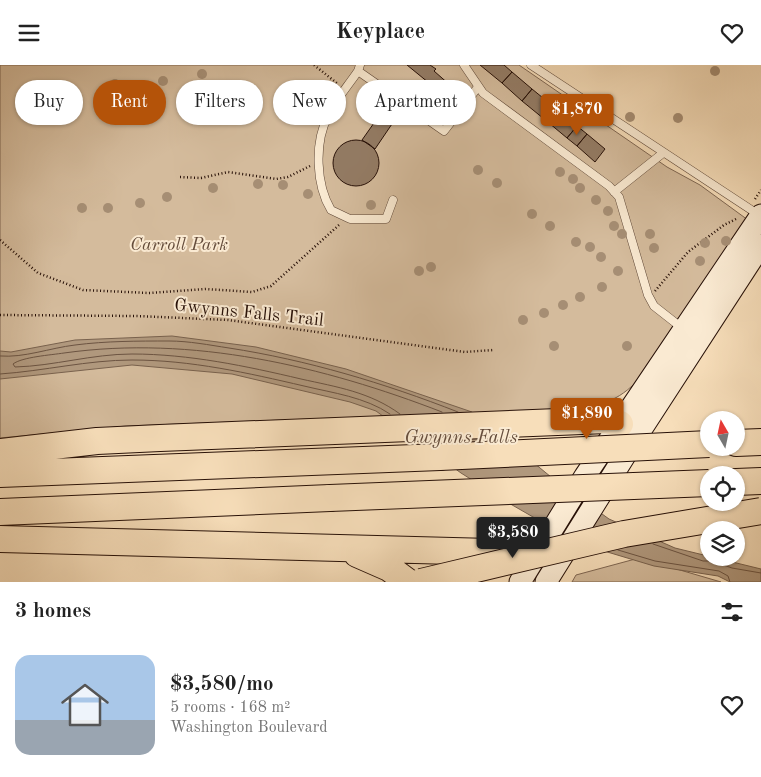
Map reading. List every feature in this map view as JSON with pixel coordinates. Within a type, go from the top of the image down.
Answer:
[{"type":"highway","points":[[0,452],[97,441],[607,420],[629,428]]},
{"type":"highway","points":[[745,443],[761,442]]},
{"type":"highway","points":[[0,474],[260,465],[700,445]]},
{"type":"highway","points":[[745,482],[761,481]]},
{"type":"highway","points":[[0,512],[700,483]]},
{"type":"highway","points":[[421,582],[624,534],[761,511]]},
{"type":"highway","points":[[0,539],[327,548],[553,549]]},
{"type":"highway","points":[[327,548],[365,556],[388,568],[408,582]]},
{"type":"main road","points":[[692,335],[755,213]]},
{"type":"main road","points":[[546,582],[553,549],[585,476],[629,428],[692,335],[761,246]]},
{"type":"main road","points":[[520,582],[553,549],[609,483],[629,428]]},
{"type":"lane","points":[[464,65],[483,93],[614,192],[624,210],[648,295],[654,306],[692,335]]},
{"type":"lane","points":[[531,65],[755,213]]},
{"type":"lane","points":[[346,88],[359,68],[444,131],[478,87]]},
{"type":"lane","points":[[324,125],[320,160],[321,189],[331,210],[350,219],[386,219],[393,200]]},
{"type":"lane","points":[[614,192],[663,153]]},
{"type":"path","points":[[314,65],[333,80]]},
{"type":"path","points":[[180,177],[191,179],[228,172],[276,179],[300,172],[320,160]]},
{"type":"path","points":[[648,295],[659,288],[676,263],[688,252],[724,225],[755,213],[761,190]]},
{"type":"path","points":[[0,240],[38,273],[83,290],[149,293],[206,289],[252,293],[272,286],[332,229],[341,224],[362,219]]},
{"type":"path","name":"Gwynns Falls Trail","points":[[0,315],[137,316],[228,320],[465,352],[493,350]]},
{"type":"green space","name":"Carroll Park","points":[[0,65],[519,65],[667,167],[700,185],[748,220],[643,375],[627,390],[604,403],[574,409],[126,426],[0,438]]},
{"type":"green space","points":[[639,558],[721,582],[572,582],[576,575]]},
{"type":"water","name":"Gwynns Falls","points":[[172,336],[256,347],[346,369],[472,412],[551,477],[609,519],[675,548],[700,554],[700,566],[745,565],[761,569],[761,582],[730,582],[718,576],[654,566],[604,551],[573,534],[540,521],[507,502],[461,473],[376,411],[350,402],[232,374],[132,365],[0,379],[0,351],[11,352],[75,340]]},
{"type":"building","points":[[407,65],[430,65],[436,69],[434,71],[444,80],[425,80]]},
{"type":"building","points":[[480,65],[504,65],[512,72],[502,83]]},
{"type":"building","points":[[512,72],[532,89],[522,101],[502,83]]},
{"type":"building","points":[[532,89],[559,111],[549,123],[522,101]]},
{"type":"building","points":[[559,111],[577,126],[567,138],[549,123]]},
{"type":"building","points":[[373,125],[391,125],[375,149],[362,140]]},
{"type":"building","points":[[577,126],[587,134],[577,146],[567,138]]},
{"type":"building","points":[[587,134],[605,149],[595,162],[577,146]]},
{"type":"building","points":[[351,140],[361,140],[375,150],[379,163],[375,176],[369,182],[361,186],[351,186],[337,176],[333,168],[333,158],[343,144]]}]
